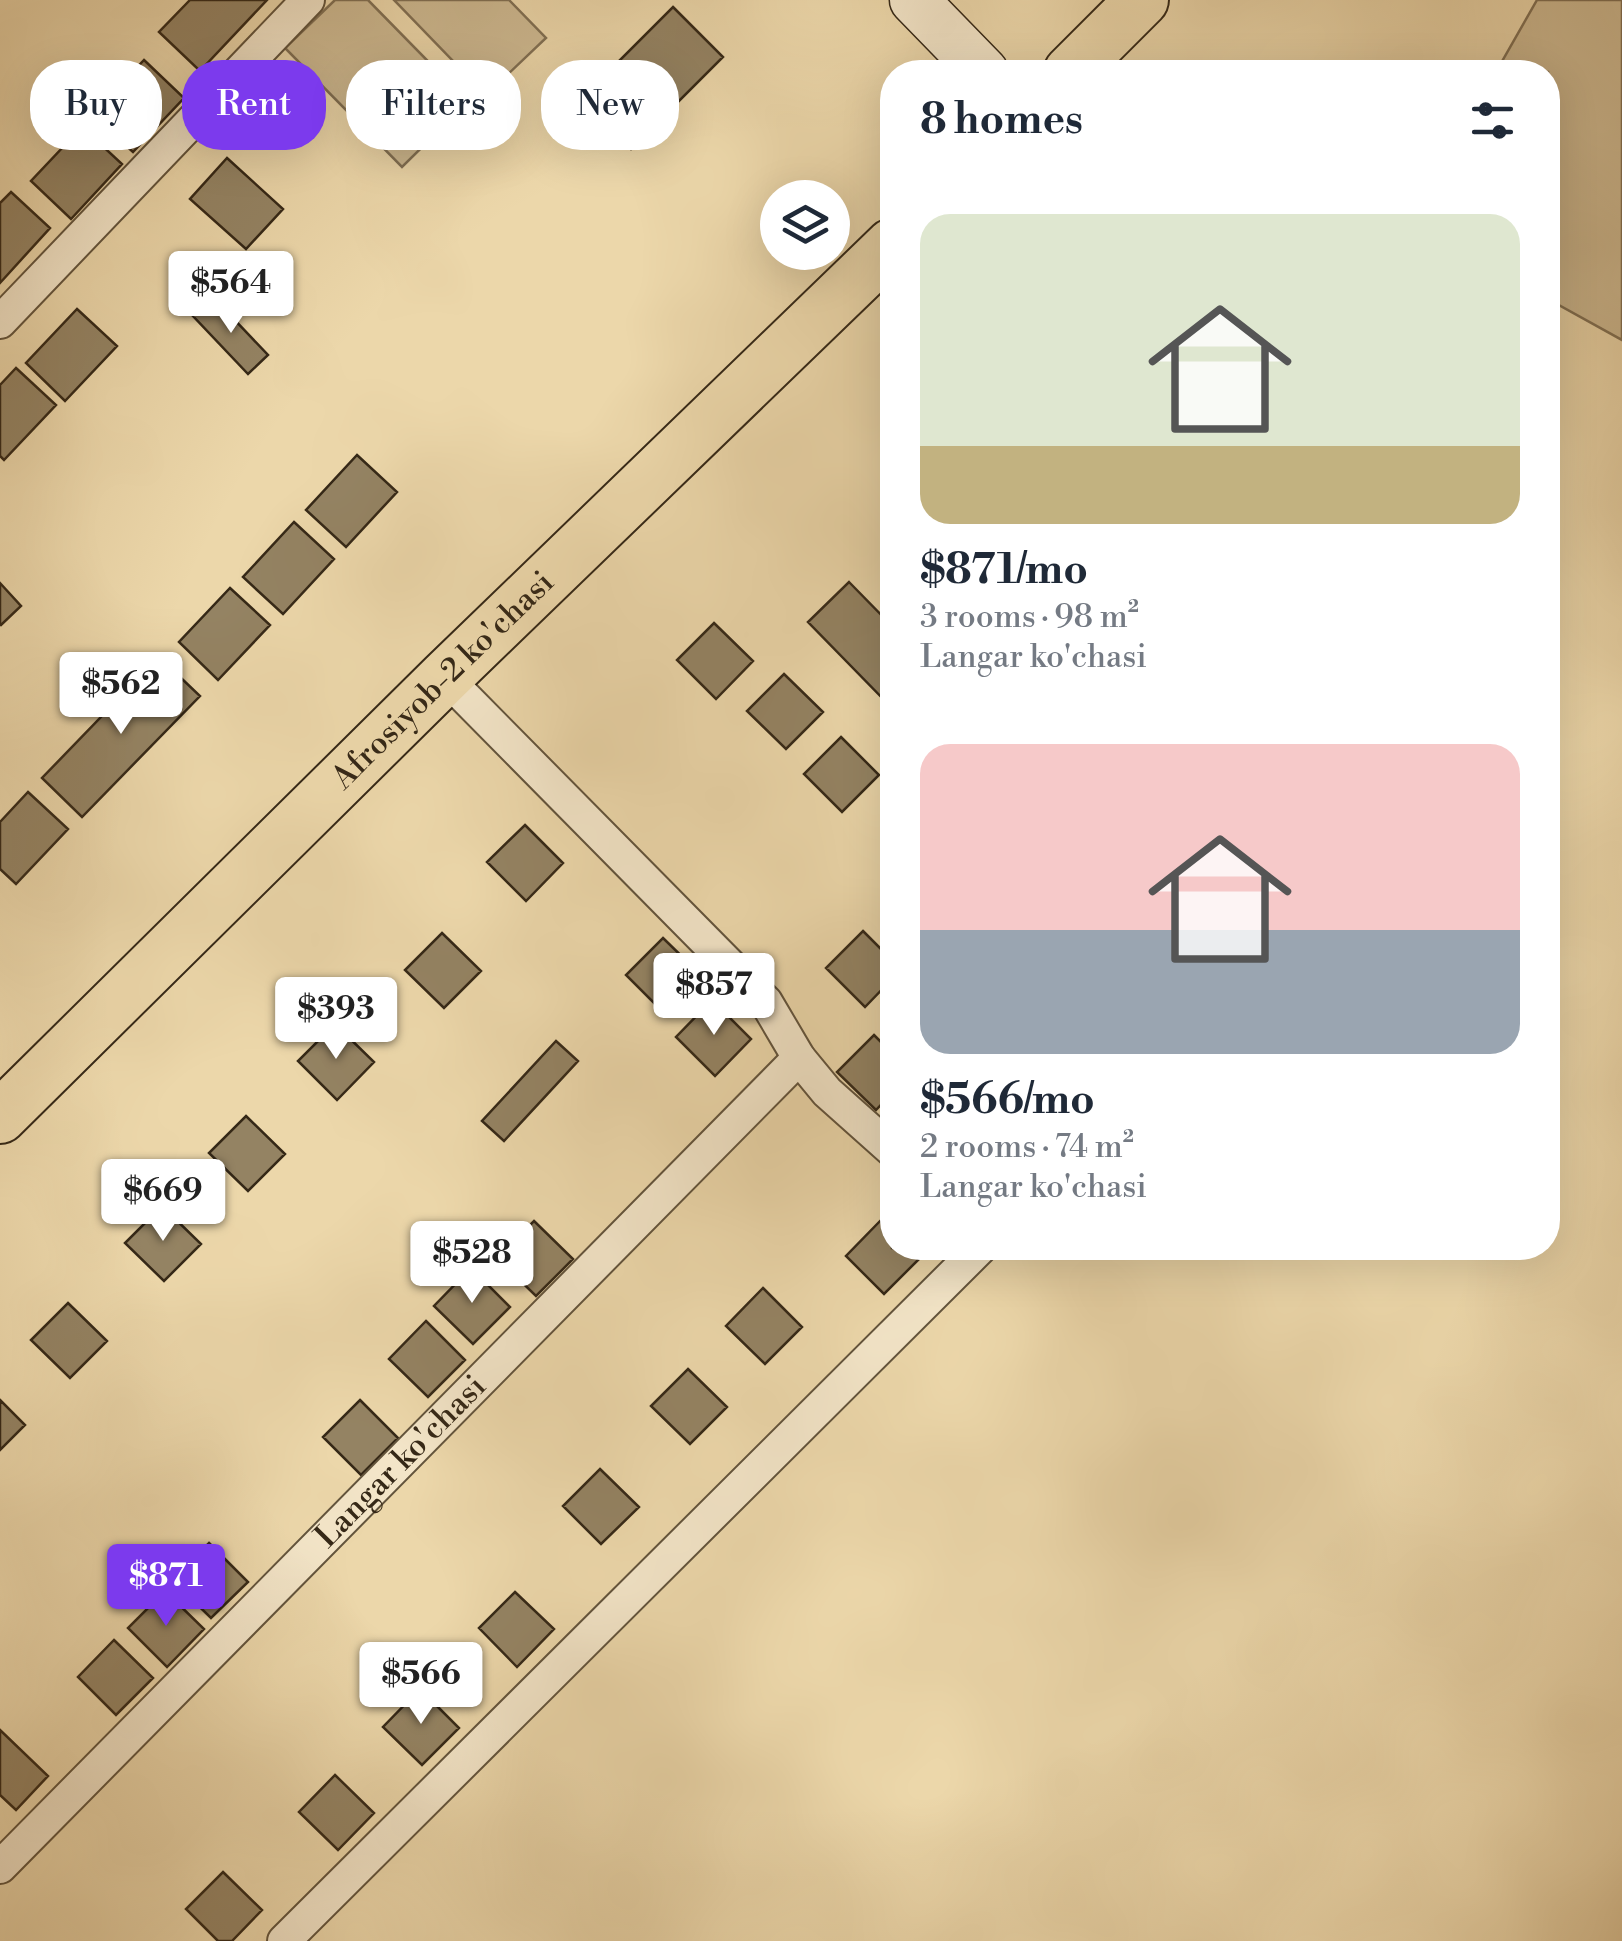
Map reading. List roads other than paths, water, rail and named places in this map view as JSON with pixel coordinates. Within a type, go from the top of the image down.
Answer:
[{"type":"main road","points":[[914,0],[972,60]]},
{"type":"main road","points":[[1082,60],[1142,0]]},
{"type":"main road","name":"Afrosiyob-2 ko'chasi","points":[[0,1118],[446,676],[880,257]]},
{"type":"street","points":[[0,322],[308,0]]},
{"type":"street","points":[[446,676],[766,1002],[800,1058],[827,1092],[880,1139]]},
{"type":"street","name":"Langar ko'chasi","points":[[0,1867],[800,1058]]},
{"type":"street","points":[[284,1941],[968,1260]]}]
